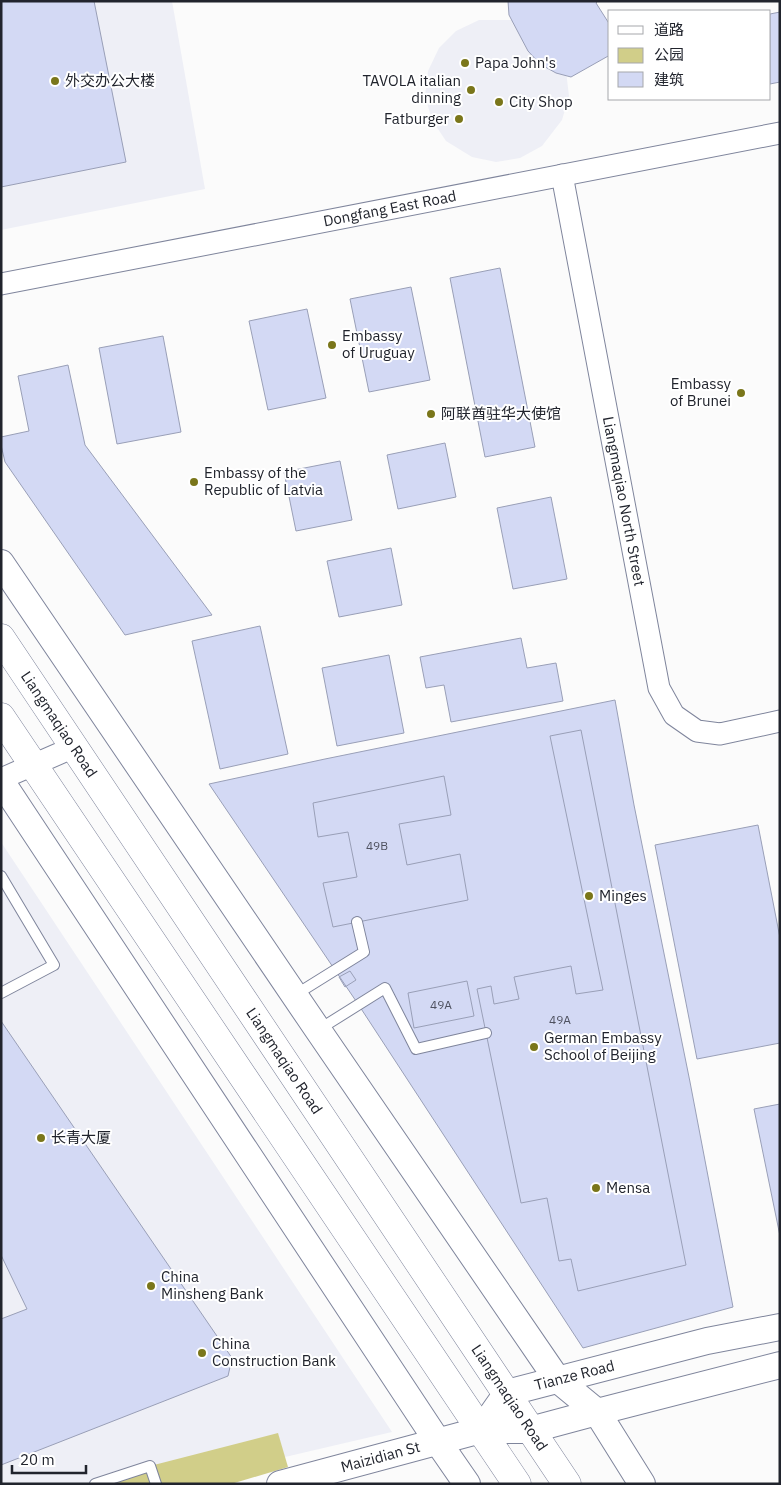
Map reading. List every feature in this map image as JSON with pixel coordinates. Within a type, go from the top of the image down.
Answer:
[{"type":"main road","name":"Liangmaqiao Road","points":[[1,638],[567,1484]]},
{"type":"main road","points":[[1,717],[517,1484]]},
{"type":"street","name":"Dongfang East Road","points":[[1,284],[780,133]]},
{"type":"street","name":"Liangmaqiao North Street","points":[[562,175],[659,688],[674,715],[698,730],[720,734],[780,721]]},
{"type":"street","points":[[1,563],[557,1379],[596,1412],[642,1484]]},
{"type":"street","points":[[74,748],[1,780],[467,1484]]},
{"type":"street","name":"Tianze Road","points":[[507,1393],[707,1341],[780,1327]]},
{"type":"street","points":[[481,1430],[530,1430],[780,1365]]},
{"type":"street","points":[[481,1430],[507,1393]]},
{"type":"street","name":"Maizidian St","points":[[280,1484],[481,1430]]},
{"type":"lane","points":[[1,876],[54,965],[1,993]]},
{"type":"lane","points":[[294,995],[364,952],[357,922]]},
{"type":"lane","points":[[318,1030],[385,988],[416,1049],[486,1033]]},
{"type":"lane","points":[[95,1484],[150,1466],[156,1484]]},
{"type":"shaded area","name":"外交办公大楼","points":[[1,1],[172,1],[205,189],[1,230]]},
{"type":"shaded area","points":[[479,20],[515,20],[566,71],[569,96],[562,120],[542,146],[520,158],[496,162],[472,157],[446,141],[432,120],[425,96],[428,71],[439,48],[456,31]]},
{"type":"shaded area","points":[[1,842],[392,1432],[170,1484],[1,1484]]},
{"type":"green space","points":[[278,1433],[288,1467],[231,1484],[95,1484],[150,1466]]},
{"type":"building","name":"外交办公大楼","points":[[1,1],[94,1],[126,162],[1,187]]},
{"type":"building","points":[[508,1],[598,1],[596,3],[608,22],[608,56],[571,77],[556,73],[540,64],[528,51],[509,15]]},
{"type":"building","points":[[780,12],[780,82],[771,84],[771,14]]},
{"type":"building","points":[[500,268],[535,447],[485,457],[450,278]]},
{"type":"building","points":[[411,287],[430,380],[369,392],[350,299]]},
{"type":"building","points":[[307,309],[326,398],[268,410],[249,321]]},
{"type":"building","points":[[163,336],[181,432],[117,444],[99,348]]},
{"type":"building","points":[[68,365],[85,445],[212,615],[125,635],[5,462],[1,437],[29,431],[18,376]]},
{"type":"building","points":[[445,443],[456,497],[398,509],[387,455]]},
{"type":"building","points":[[340,461],[352,520],[296,531],[284,472]]},
{"type":"building","points":[[551,497],[567,579],[513,589],[497,508]]},
{"type":"building","points":[[391,548],[402,605],[339,617],[327,561]]},
{"type":"building","points":[[260,626],[288,754],[220,769],[192,641]]},
{"type":"building","points":[[521,638],[527,668],[556,663],[563,701],[451,722],[444,685],[426,688],[420,657]]},
{"type":"building","points":[[389,655],[404,733],[337,746],[322,668]]},
{"type":"building","name":"German Embassy School of Beijing","points":[[615,700],[733,1307],[583,1348],[358,1004],[209,784]]},
{"type":"building","points":[[581,730],[686,1265],[578,1291],[571,1259],[559,1261],[547,1198],[521,1203],[477,989],[491,986],[494,1004],[519,999],[514,977],[571,966],[576,994],[603,990],[550,736]]},
{"type":"building","points":[[444,776],[451,815],[399,824],[407,865],[460,854],[468,900],[333,927],[323,883],[357,877],[348,832],[318,837],[313,803]]},
{"type":"building","points":[[758,825],[780,938],[780,1043],[697,1059],[655,845]]},
{"type":"building","points":[[350,971],[356,980],[345,987],[339,977]]},
{"type":"building","points":[[467,981],[474,1016],[414,1028],[408,993]]},
{"type":"building","name":"长青大厦","points":[[1,1021],[232,1358],[228,1376],[1,1465],[1,1319],[27,1309],[1,1255]]},
{"type":"building","points":[[780,1104],[780,1236],[754,1109]]},
{"type":"place","name":"Papa John's","points":[[465,63]]},
{"type":"place","name":"外交办公大楼","points":[[55,81]]},
{"type":"place","name":"TAVOLA italian dinning","points":[[471,90]]},
{"type":"place","name":"City Shop","points":[[499,102]]},
{"type":"place","name":"Fatburger","points":[[459,119]]},
{"type":"place","name":"Embassy of Uruguay","points":[[332,345]]},
{"type":"place","name":"Embassy of Brunei","points":[[741,393]]},
{"type":"place","name":"阿联酋驻华大使馆","points":[[431,414]]},
{"type":"place","name":"Embassy of the Republic of Latvia","points":[[194,482]]},
{"type":"place","name":"Minges","points":[[589,896]]},
{"type":"place","name":"German Embassy School of Beijing","points":[[534,1047]]},
{"type":"place","name":"长青大厦","points":[[41,1138]]},
{"type":"place","name":"Mensa","points":[[596,1188]]},
{"type":"place","name":"China Minsheng Bank","points":[[151,1286]]},
{"type":"place","name":"China Construction Bank","points":[[202,1353]]}]
